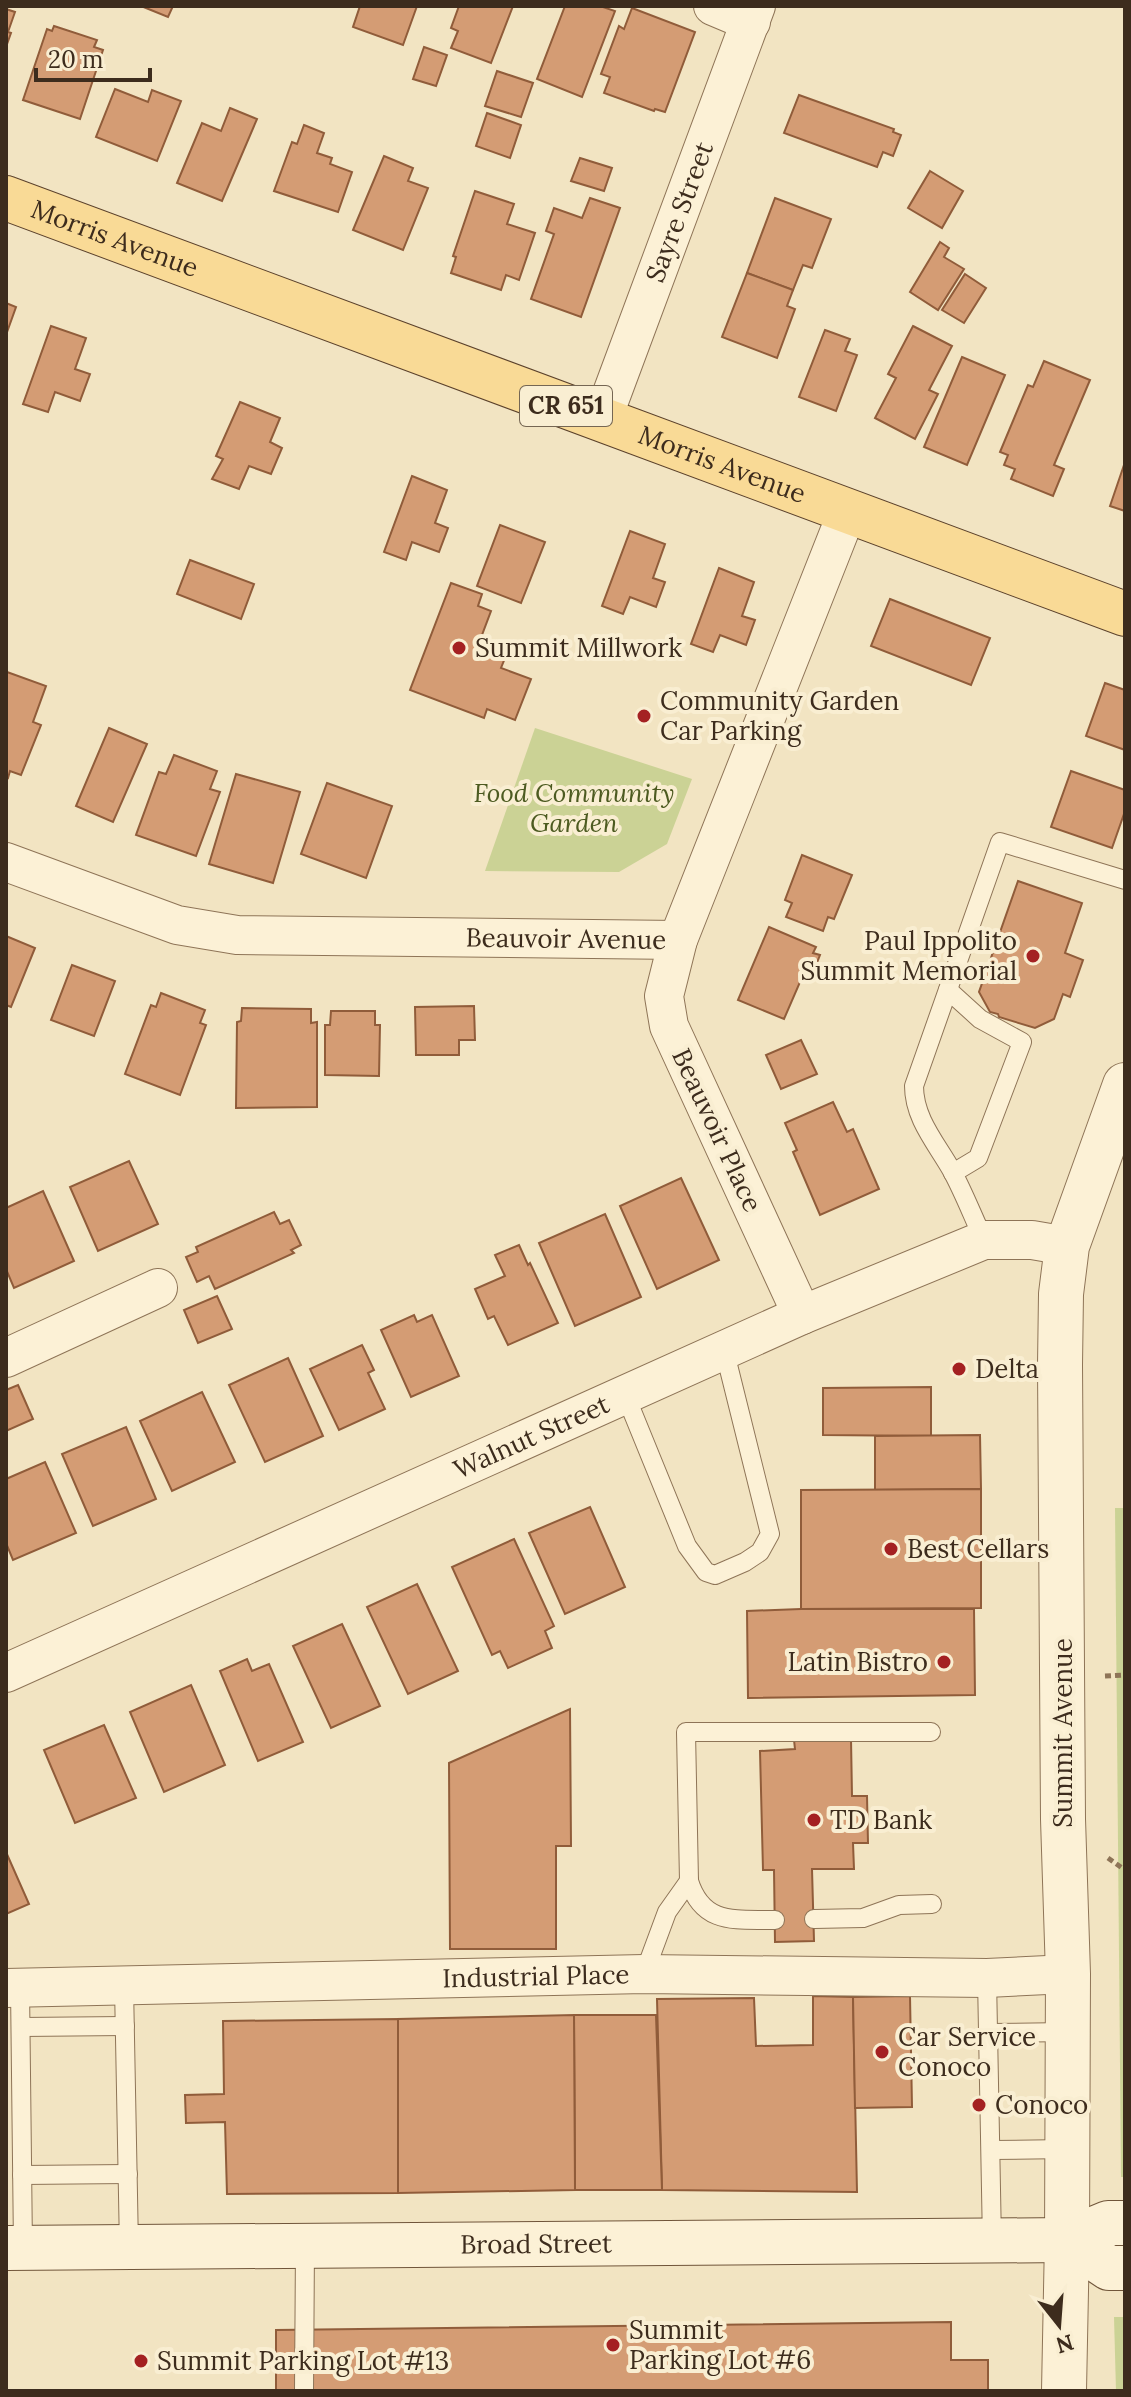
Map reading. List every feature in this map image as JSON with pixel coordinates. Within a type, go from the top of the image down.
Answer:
[{"type":"main road","name":"Morris Avenue","points":[[6,198],[1125,614]]},
{"type":"street","points":[[713,6],[753,14]]},
{"type":"street","name":"Sayre Street","points":[[602,420],[753,14]]},
{"type":"street","name":"Beauvoir Avenue","points":[[6,862],[177,925],[223,933],[678,940],[848,510]]},
{"type":"street","name":"Beauvoir Place","points":[[678,940],[664,996],[669,1026],[802,1315]]},
{"type":"street","name":"Summit Avenue","points":[[1064,2391],[1068,1974],[1063,1819],[1061,1294],[1067,1246],[1125,1085]]},
{"type":"street","name":"Walnut Street","points":[[6,1673],[724,1349],[984,1240],[1032,1240],[1067,1246]]},
{"type":"street","points":[[6,1358],[158,1288]]},
{"type":"street","name":"Industrial Place","points":[[13,1988],[644,1974],[987,1978],[1068,1974]]},
{"type":"street","name":"Broad Street","points":[[15,2248],[992,2242],[1067,2240],[1108,2223],[1125,2223]]},
{"type":"street","points":[[1067,2240],[1109,2268],[1125,2268]]},
{"type":"lane","points":[[984,1240],[953,1173],[919,1116],[914,1086],[1000,842],[1125,880]]},
{"type":"lane","points":[[948,990],[980,1019],[1022,1042],[978,1158],[953,1173]]},
{"type":"lane","points":[[625,1394],[687,1546],[706,1572],[715,1575],[745,1562],[760,1552],[770,1534],[724,1349]]},
{"type":"lane","points":[[775,1920],[724,1918],[707,1910],[694,1898],[689,1881],[686,1732],[931,1732]]},
{"type":"lane","points":[[644,1974],[667,1912],[689,1881]]},
{"type":"lane","points":[[814,1919],[863,1918],[899,1905],[932,1904]]},
{"type":"lane","points":[[987,1978],[992,2242]]},
{"type":"lane","points":[[124,1986],[129,2247]]},
{"type":"lane","points":[[13,1988],[21,2027],[22,2175],[15,2248]]},
{"type":"lane","points":[[21,2027],[125,2026]]},
{"type":"lane","points":[[989,2033],[1067,2032]]},
{"type":"lane","points":[[991,2150],[1067,2149]]},
{"type":"lane","points":[[22,2175],[128,2174]]},
{"type":"lane","points":[[304,2391],[305,2246]]},
{"type":"path","points":[[1105,1676],[1125,1675]]},
{"type":"path","points":[[1108,1858],[1125,1870]]},
{"type":"green space","name":"Food Community Garden","points":[[535,728],[692,779],[667,844],[619,872],[485,871]]},
{"type":"green space","points":[[1115,1508],[1125,1508],[1125,2177],[1121,2177]]},
{"type":"green space","points":[[1114,2317],[1125,2317],[1125,2391],[1116,2391]]},
{"type":"building","points":[[141,6],[173,6],[168,17]]},
{"type":"building","points":[[360,6],[417,6],[403,45],[353,27]]},
{"type":"building","points":[[459,6],[513,6],[491,63],[451,48],[458,31],[451,28]]},
{"type":"building","points":[[565,6],[600,6],[615,11],[582,97],[537,79]]},
{"type":"building","points":[[632,8],[695,32],[665,112],[604,93],[610,77],[601,74],[619,26],[624,29]]},
{"type":"building","points":[[6,9],[15,12],[6,47]]},
{"type":"building","points":[[54,26],[97,40],[94,47],[103,50],[80,119],[23,100],[47,29],[52,31]]},
{"type":"building","points":[[424,47],[447,55],[436,86],[413,79]]},
{"type":"building","points":[[497,71],[533,83],[521,117],[485,106]]},
{"type":"building","points":[[115,89],[148,102],[152,90],[181,101],[157,161],[96,137]]},
{"type":"building","points":[[799,95],[894,129],[893,132],[901,135],[893,156],[883,152],[877,167],[784,133]]},
{"type":"building","points":[[230,108],[257,119],[222,201],[177,183],[202,123],[221,131]]},
{"type":"building","points":[[487,113],[521,125],[510,158],[476,146]]},
{"type":"building","points":[[304,125],[324,133],[317,153],[332,158],[330,164],[352,172],[338,212],[274,191],[292,142],[297,144]]},
{"type":"building","points":[[384,156],[413,168],[408,181],[428,188],[403,250],[353,230]]},
{"type":"building","points":[[580,158],[612,168],[604,191],[571,181]]},
{"type":"building","points":[[930,171],[963,191],[942,228],[908,208]]},
{"type":"building","points":[[475,191],[514,204],[507,224],[535,233],[519,280],[506,275],[501,290],[451,273],[456,257],[453,256]]},
{"type":"building","points":[[590,198],[620,208],[581,317],[531,299],[554,234],[546,231],[554,208],[582,218]]},
{"type":"building","points":[[775,198],[831,219],[812,268],[803,265],[793,290],[747,273]]},
{"type":"building","points":[[940,242],[949,248],[944,257],[964,269],[938,310],[910,292]]},
{"type":"building","points":[[747,273],[793,290],[787,306],[795,309],[777,358],[722,337]]},
{"type":"building","points":[[965,274],[986,288],[964,323],[942,310]]},
{"type":"building","points":[[6,303],[16,307],[6,335]]},
{"type":"building","points":[[51,326],[86,338],[75,369],[90,374],[80,401],[55,392],[48,412],[23,404]]},
{"type":"building","points":[[913,326],[952,346],[929,390],[938,394],[915,439],[875,418],[896,378],[888,374]]},
{"type":"building","points":[[825,330],[850,339],[845,351],[857,355],[836,411],[799,397]]},
{"type":"building","points":[[962,357],[1005,375],[967,465],[924,447]]},
{"type":"building","points":[[1044,361],[1090,380],[1054,465],[1064,469],[1053,496],[1011,479],[1015,469],[1004,465],[1008,455],[1000,452],[1028,385],[1033,387]]},
{"type":"building","points":[[240,402],[280,418],[270,442],[282,448],[271,474],[249,466],[239,489],[212,479],[223,459],[216,456]]},
{"type":"building","points":[[1125,462],[1125,511],[1110,506]]},
{"type":"building","points":[[412,476],[447,490],[435,523],[448,528],[439,552],[412,542],[406,560],[384,552]]},
{"type":"building","points":[[500,525],[545,542],[521,603],[477,586]]},
{"type":"building","points":[[630,531],[665,544],[653,578],[665,582],[656,607],[630,597],[623,614],[602,606]]},
{"type":"building","points":[[190,560],[254,584],[241,619],[177,594]]},
{"type":"building","points":[[719,568],[754,582],[742,616],[755,620],[746,645],[720,635],[713,652],[691,644]]},
{"type":"building","name":"Summit Millwork","points":[[451,583],[482,594],[478,606],[491,611],[479,643],[507,653],[501,668],[531,679],[515,720],[487,709],[484,718],[410,690]]},
{"type":"building","points":[[890,599],[990,638],[971,685],[871,646]]},
{"type":"building","points":[[7,672],[46,686],[33,722],[41,725],[21,775],[10,771],[8,778],[6,777]]},
{"type":"building","points":[[1105,683],[1125,690],[1125,750],[1086,736]]},
{"type":"building","points":[[109,728],[147,744],[113,822],[76,806]]},
{"type":"building","points":[[174,755],[217,771],[210,789],[220,792],[196,856],[136,835],[159,772],[166,774]]},
{"type":"building","points":[[1071,771],[1125,790],[1125,811],[1112,848],[1051,827]]},
{"type":"building","points":[[236,774],[300,792],[273,883],[209,864]]},
{"type":"building","points":[[327,783],[392,806],[366,878],[301,854]]},
{"type":"building","points":[[802,855],[852,875],[834,919],[828,917],[823,931],[786,917],[792,903],[785,900]]},
{"type":"building","name":"Paul Ippolito Summit Memorial","points":[[1018,881],[1082,903],[1065,953],[1083,960],[1070,997],[1063,994],[1054,1019],[1035,1028],[990,1012],[979,992]]},
{"type":"building","points":[[769,927],[816,947],[813,953],[820,955],[811,978],[803,975],[784,1019],[738,1000]]},
{"type":"building","points":[[6,936],[35,948],[11,1007],[6,1005]]},
{"type":"building","points":[[72,965],[115,981],[94,1036],[51,1020]]},
{"type":"building","points":[[161,993],[205,1010],[200,1023],[206,1025],[180,1095],[125,1074],[151,1005],[156,1007]]},
{"type":"building","points":[[474,1006],[475,1040],[459,1040],[459,1055],[416,1055],[415,1007]]},
{"type":"building","points":[[242,1008],[311,1009],[311,1023],[317,1022],[317,1107],[236,1108],[237,1022],[241,1021]]},
{"type":"building","points":[[331,1011],[375,1011],[375,1025],[380,1025],[379,1076],[325,1075],[325,1025],[330,1025]]},
{"type":"building","points":[[801,1040],[817,1074],[781,1089],[766,1055]]},
{"type":"building","points":[[833,1102],[847,1132],[853,1129],[879,1189],[820,1215],[793,1152],[797,1150],[785,1123]]},
{"type":"building","points":[[129,1161],[158,1224],[98,1251],[70,1187]]},
{"type":"building","points":[[681,1178],[719,1260],[657,1289],[620,1206]]},
{"type":"building","points":[[43,1191],[74,1261],[14,1288],[6,1269],[6,1208]]},
{"type":"building","points":[[274,1212],[280,1224],[289,1220],[301,1245],[291,1250],[294,1253],[215,1289],[209,1276],[197,1282],[186,1257],[198,1252],[196,1247]]},
{"type":"building","points":[[605,1214],[641,1297],[575,1326],[539,1243]]},
{"type":"building","points":[[519,1245],[558,1323],[508,1345],[494,1316],[488,1319],[475,1289],[505,1276],[495,1255]]},
{"type":"building","points":[[217,1296],[232,1329],[198,1343],[184,1310]]},
{"type":"building","points":[[414,1315],[417,1322],[432,1315],[459,1376],[411,1397],[381,1330]]},
{"type":"building","points":[[362,1345],[374,1370],[368,1373],[385,1409],[339,1430],[310,1369]]},
{"type":"building","points":[[288,1358],[323,1436],[265,1462],[229,1385]]},
{"type":"building","points":[[18,1385],[33,1419],[6,1431],[6,1390]]},
{"type":"building","points":[[931,1387],[931,1436],[823,1435],[823,1388]]},
{"type":"building","points":[[202,1392],[235,1462],[172,1491],[140,1421]]},
{"type":"building","points":[[126,1427],[156,1499],[93,1526],[62,1454]]},
{"type":"building","points":[[980,1435],[981,1489],[875,1490],[875,1436]]},
{"type":"building","points":[[45,1462],[76,1533],[13,1560],[6,1543],[6,1479]]},
{"type":"building","name":"Best Cellars","points":[[981,1489],[981,1608],[801,1609],[801,1490]]},
{"type":"building","points":[[590,1507],[625,1587],[565,1614],[529,1533]]},
{"type":"building","points":[[514,1539],[554,1626],[545,1631],[552,1648],[508,1668],[500,1651],[492,1655],[452,1567]]},
{"type":"building","points":[[417,1584],[458,1671],[408,1694],[367,1607]]},
{"type":"building","points":[[974,1609],[975,1695],[748,1698],[747,1611]]},
{"type":"building","points":[[342,1624],[380,1706],[331,1728],[293,1646]]},
{"type":"building","points":[[247,1659],[252,1671],[269,1664],[303,1742],[258,1761],[220,1671]]},
{"type":"building","points":[[191,1685],[225,1765],[164,1792],[130,1712]]},
{"type":"building","points":[[570,1709],[571,1846],[556,1846],[556,1949],[450,1949],[449,1763]]},
{"type":"building","points":[[104,1725],[136,1798],[75,1823],[44,1750]]},
{"type":"building","name":"TD Bank","points":[[851,1739],[852,1796],[867,1796],[868,1843],[853,1843],[854,1869],[812,1869],[814,1941],[775,1942],[774,1870],[763,1870],[760,1751],[795,1749],[794,1740]]},
{"type":"building","points":[[6,1852],[29,1904],[6,1914]]},
{"type":"building","points":[[813,1996],[853,1997],[857,2192],[662,2190],[657,1999],[754,1998],[756,2046],[813,2045]]},
{"type":"building","name":"Car Service Conoco","points":[[910,1996],[912,2107],[855,2108],[853,1997]]},
{"type":"building","points":[[574,2015],[656,2015],[662,2190],[575,2190]]},
{"type":"building","points":[[574,2015],[575,2190],[398,2193],[398,2019]]},
{"type":"building","points":[[398,2019],[398,2193],[227,2194],[225,2122],[186,2123],[185,2095],[224,2094],[223,2021]]},
{"type":"building","name":"Summit Parking Lot #6","points":[[951,2322],[951,2360],[988,2360],[988,2391],[276,2391],[276,2330]]},
{"type":"place","name":"Summit Millwork","points":[[459,648]]},
{"type":"place","name":"Community Garden Car Parking","points":[[644,716]]},
{"type":"place","name":"Paul Ippolito Summit Memorial","points":[[1033,956]]},
{"type":"place","name":"Delta","points":[[959,1369]]},
{"type":"place","name":"Best Cellars","points":[[891,1549]]},
{"type":"place","name":"Latin Bistro","points":[[944,1662]]},
{"type":"place","name":"TD Bank","points":[[814,1820]]},
{"type":"place","name":"Car Service Conoco","points":[[882,2052]]},
{"type":"place","name":"Conoco","points":[[979,2105]]},
{"type":"place","name":"Summit Parking Lot #6","points":[[613,2345]]},
{"type":"place","name":"Summit Parking Lot #13","points":[[141,2361]]}]
